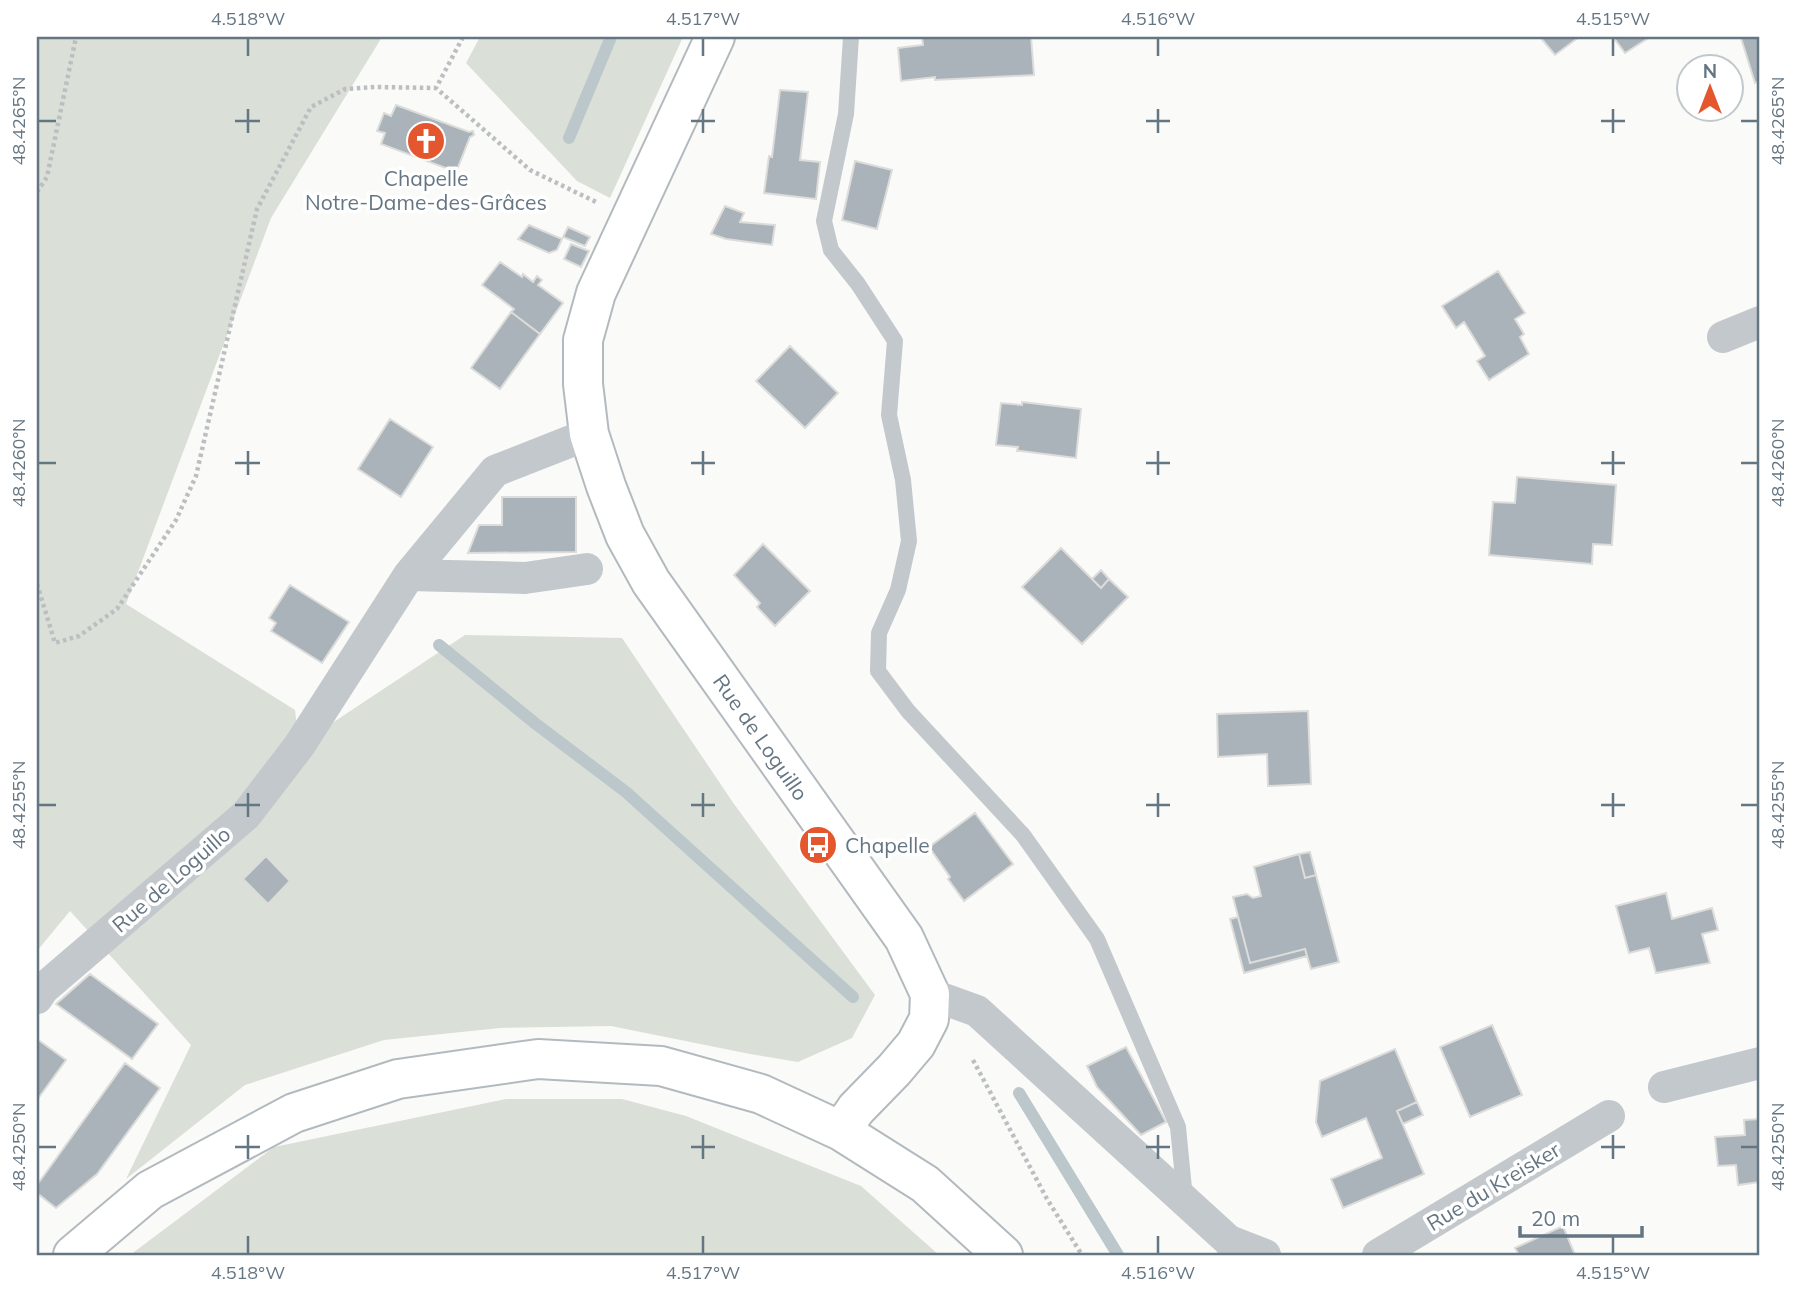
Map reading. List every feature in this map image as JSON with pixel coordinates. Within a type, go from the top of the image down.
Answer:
[{"type":"street","name":"Rue de Loguillo","points":[[715,37],[596,293],[583,340],[583,384],[589,434],[625,535],[651,582],[904,939],[930,994]]},
{"type":"street","points":[[1723,337],[1760,322]]},
{"type":"street","name":"Rue de Loguillo","points":[[37,998],[43,989],[246,815],[299,746],[409,575],[495,471],[589,434]]},
{"type":"street","points":[[409,575],[525,578],[587,569]]},
{"type":"street","points":[[841,1131],[856,1109],[916,1044],[929,1019],[930,994],[977,1011],[1233,1248],[1265,1255]]},
{"type":"street","points":[[73,1255],[150,1190],[294,1113],[398,1079],[538,1059],[661,1066],[761,1094],[841,1131],[925,1184],[1003,1255]]},
{"type":"street","points":[[1664,1087],[1760,1063]]},
{"type":"street","name":"Rue du Kreisker","points":[[1378,1255],[1609,1116]]},
{"type":"lane","points":[[851,37],[846,114],[824,221],[831,250],[858,284],[895,341],[888,415],[903,480],[909,541],[898,590],[879,633],[878,671],[908,711],[1023,835],[1097,939],[1178,1126],[1185,1201]]},
{"type":"path","points":[[37,192],[47,177],[76,37]]},
{"type":"path","points":[[436,88],[463,37]]},
{"type":"path","points":[[37,584],[55,643],[79,636],[117,610],[176,520],[196,476],[257,209],[311,107],[345,89],[436,88],[530,170],[632,219]]},
{"type":"path","points":[[972,1057],[1047,1199],[1082,1255]]},
{"type":"shaded area","points":[[37,37],[382,37],[271,218],[126,604],[295,710],[299,745],[465,635],[622,638],[734,804],[875,995],[852,1038],[798,1062],[611,1026],[500,1028],[384,1040],[245,1085],[126,1179],[191,1045],[70,911],[37,951]]},
{"type":"shaded area","points":[[480,37],[683,37],[610,198],[577,181],[466,63]]},
{"type":"shaded area","points":[[506,1099],[622,1099],[686,1116],[861,1186],[939,1255],[130,1255],[274,1147]]},
{"type":"building","points":[[1031,37],[1034,75],[935,80],[935,77],[901,81],[898,48],[923,45],[922,38]]},
{"type":"building","points":[[1540,37],[1579,37],[1555,55]]},
{"type":"building","points":[[1615,37],[1650,37],[1625,53]]},
{"type":"building","points":[[1760,37],[1760,81],[1755,83],[1741,38]]},
{"type":"building","points":[[780,90],[808,92],[800,160],[820,162],[816,199],[764,193],[769,156],[772,157]]},
{"type":"building","name":"Chapelle Notre-Dame-des-Grâces","points":[[396,105],[469,132],[473,131],[474,135],[470,137],[457,170],[459,173],[381,144],[385,133],[377,131],[384,113],[391,116]]},
{"type":"building","points":[[855,161],[892,170],[877,229],[842,220]]},
{"type":"building","points":[[725,206],[744,213],[740,222],[775,225],[772,245],[726,239],[711,234]]},
{"type":"building","points":[[529,225],[562,239],[557,250],[549,253],[518,239]]},
{"type":"building","points":[[568,227],[590,237],[585,246],[563,237]]},
{"type":"building","points":[[571,244],[589,251],[581,267],[564,259]]},
{"type":"building","points":[[500,262],[533,282],[537,276],[542,280],[538,285],[563,303],[540,334],[511,312],[514,309],[482,285]]},
{"type":"building","points":[[1498,271],[1525,313],[1515,319],[1524,334],[1520,337],[1529,354],[1489,380],[1477,361],[1485,356],[1464,322],[1456,328],[1442,306]]},
{"type":"building","points":[[511,312],[540,334],[500,389],[471,368]]},
{"type":"building","points":[[790,346],[838,393],[805,428],[756,381]]},
{"type":"building","points":[[1022,402],[1081,409],[1076,458],[1017,451],[1018,447],[996,445],[1001,403],[1022,405]]},
{"type":"building","points":[[390,419],[433,447],[401,497],[358,469]]},
{"type":"building","points":[[1517,477],[1616,485],[1612,545],[1593,544],[1592,564],[1489,555],[1493,502],[1515,503]]},
{"type":"building","points":[[502,497],[576,497],[576,552],[468,553],[479,525],[502,525]]},
{"type":"building","points":[[763,544],[810,591],[775,626],[757,607],[760,603],[734,575]]},
{"type":"building","points":[[1061,548],[1101,588],[1109,579],[1128,597],[1082,644],[1022,587]]},
{"type":"building","points":[[1101,570],[1109,579],[1101,588],[1092,579]]},
{"type":"building","points":[[290,585],[349,622],[322,663],[271,631],[276,623],[269,618]]},
{"type":"building","points":[[1308,711],[1311,784],[1268,786],[1267,754],[1218,757],[1217,714]]},
{"type":"building","points":[[975,813],[1013,864],[964,901],[929,847]]},
{"type":"building","points":[[1310,852],[1316,875],[1305,878],[1299,854]]},
{"type":"building","points":[[1299,854],[1305,878],[1316,875],[1339,962],[1311,969],[1305,949],[1250,963],[1233,897],[1247,894],[1253,898],[1261,896],[1254,867]]},
{"type":"building","points":[[266,856],[290,881],[268,904],[243,879]]},
{"type":"building","points":[[1666,893],[1672,919],[1712,908],[1718,930],[1702,934],[1710,963],[1656,973],[1649,948],[1629,953],[1616,906]]},
{"type":"building","points":[[1238,917],[1250,963],[1305,949],[1307,956],[1244,973],[1230,919]]},
{"type":"building","points":[[90,974],[158,1024],[132,1059],[56,1004]]},
{"type":"building","points":[[1492,1025],[1522,1095],[1470,1117],[1440,1047]]},
{"type":"building","points":[[37,1039],[66,1060],[37,1100]]},
{"type":"building","points":[[1126,1047],[1166,1122],[1141,1135],[1097,1087],[1087,1066]]},
{"type":"building","points":[[1395,1049],[1417,1102],[1397,1111],[1424,1174],[1343,1208],[1331,1179],[1382,1158],[1366,1118],[1322,1137],[1316,1122],[1320,1081]]},
{"type":"building","points":[[125,1063],[160,1088],[97,1174],[56,1208],[37,1193],[37,1185]]},
{"type":"building","points":[[1417,1102],[1423,1115],[1403,1124],[1397,1111]]},
{"type":"building","points":[[1760,1119],[1760,1182],[1738,1185],[1736,1165],[1718,1166],[1715,1137],[1745,1135],[1744,1120]]},
{"type":"building","points":[[1563,1226],[1575,1255],[1519,1255],[1515,1248]]},
{"type":"waterway","points":[[569,138],[611,37]]},
{"type":"waterway","points":[[439,645],[536,724],[626,792],[853,997]]},
{"type":"waterway","points":[[1019,1093],[1118,1255]]},
{"type":"place","name":"Chapelle Notre-Dame-des-Grâces","points":[[426,141]]},
{"type":"place","name":"Chapelle","points":[[818,845]]}]
